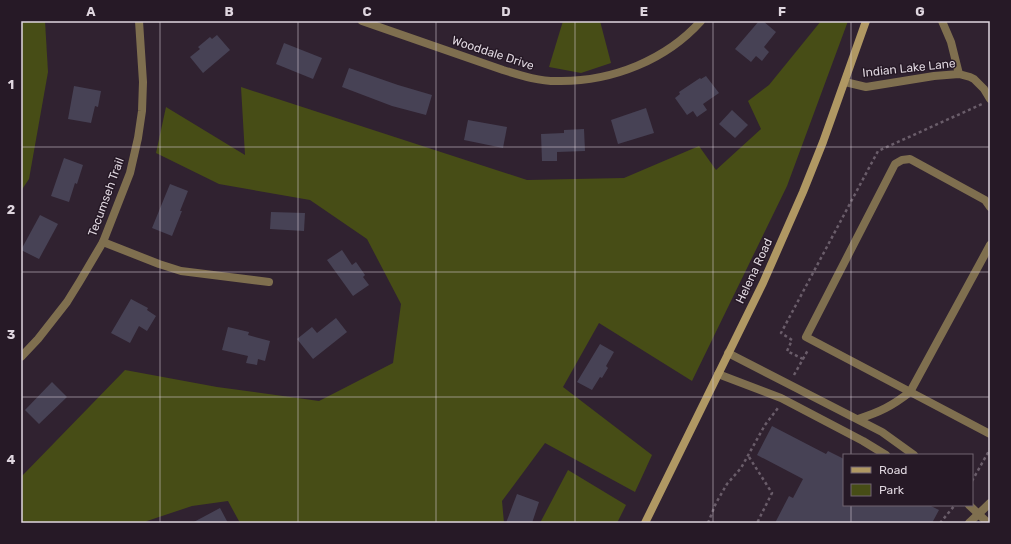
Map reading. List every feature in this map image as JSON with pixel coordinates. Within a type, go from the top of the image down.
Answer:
[{"type":"main road","name":"Helena Road","points":[[645,523],[763,283],[803,192],[845,82],[866,21]]},
{"type":"street","name":"Tecumseh Trail","points":[[21,357],[38,339],[67,302],[103,242],[130,173],[138,138],[142,111],[142,50],[139,21]]},
{"type":"street","name":"Wooddale Drive","points":[[362,21],[503,70],[526,77],[560,82],[601,77],[638,66],[656,58],[672,47],[686,37],[701,21]]},
{"type":"street","points":[[942,21],[951,42],[959,74]]},
{"type":"street","name":"Indian Lake Lane","points":[[845,82],[866,87],[934,76],[959,74],[974,79],[984,89],[990,98]]},
{"type":"street","points":[[990,207],[985,200],[910,159],[902,160],[895,164],[806,337],[990,434]]},
{"type":"street","points":[[103,242],[181,271],[269,282]]},
{"type":"street","points":[[858,420],[880,412],[910,392],[990,245]]},
{"type":"street","points":[[728,353],[882,432],[913,454]]},
{"type":"street","points":[[718,374],[781,398],[884,454]]},
{"type":"street","points":[[969,523],[990,503]]},
{"type":"street","points":[[970,506],[988,523]]},
{"type":"path","points":[[788,384],[814,341]]},
{"type":"path","points":[[708,523],[716,502],[727,484],[749,457],[765,426],[778,407],[781,398]]},
{"type":"path","points":[[973,479],[990,450]]},
{"type":"path","points":[[749,457],[772,493],[757,523]]},
{"type":"path","points":[[940,523],[954,506]]},
{"type":"green space","points":[[21,21],[45,21],[48,72],[29,179],[21,191]]},
{"type":"green space","points":[[563,21],[600,21],[611,63],[581,73],[549,67]]},
{"type":"green space","points":[[821,21],[848,21],[787,186],[692,381],[599,323],[563,387],[652,455],[635,492],[545,443],[502,501],[504,523],[240,523],[228,501],[192,506],[147,521],[145,523],[21,523],[21,477],[125,370],[217,387],[319,401],[393,363],[401,304],[367,239],[310,200],[219,184],[156,153],[166,107],[245,155],[241,87],[527,180],[624,178],[699,146],[716,170],[761,129],[748,101],[769,85]]},
{"type":"green space","points":[[568,470],[626,505],[617,523],[540,523]]},
{"type":"building","points":[[759,21],[763,21],[776,32],[764,47],[769,52],[762,61],[756,56],[751,62],[735,49]]},
{"type":"building","points":[[217,35],[230,50],[203,73],[190,57],[200,49],[198,47],[210,37],[212,39]]},
{"type":"building","points":[[284,43],[322,58],[313,79],[276,64]]},
{"type":"building","points":[[349,68],[432,95],[426,115],[392,106],[342,87]]},
{"type":"building","points":[[706,76],[719,93],[703,104],[707,110],[697,117],[693,111],[687,115],[675,98],[680,94],[679,92],[700,78],[701,79]]},
{"type":"building","points":[[74,86],[101,91],[98,107],[95,106],[91,123],[68,119]]},
{"type":"building","points":[[646,108],[654,133],[618,144],[611,120]]},
{"type":"building","points":[[732,110],[748,125],[735,138],[719,124]]},
{"type":"building","points":[[468,120],[507,127],[503,148],[464,140]]},
{"type":"building","points":[[584,129],[585,151],[557,152],[557,161],[542,161],[541,134],[564,133],[564,130]]},
{"type":"building","points":[[64,158],[83,165],[69,202],[51,196]]},
{"type":"building","points":[[170,184],[188,191],[172,236],[152,228]]},
{"type":"building","points":[[271,212],[305,213],[304,231],[270,229]]},
{"type":"building","points":[[40,215],[58,224],[39,259],[21,250]]},
{"type":"building","points":[[342,250],[352,265],[356,262],[365,275],[363,277],[369,285],[353,296],[327,260]]},
{"type":"building","points":[[131,299],[148,308],[147,310],[156,316],[147,331],[139,326],[130,343],[111,333]]},
{"type":"building","points":[[336,318],[347,332],[313,359],[297,339],[312,327],[317,333]]},
{"type":"building","points":[[228,327],[249,332],[248,335],[270,341],[265,361],[258,359],[257,365],[246,363],[248,356],[222,350]]},
{"type":"building","points":[[600,344],[614,352],[606,366],[608,368],[592,390],[577,382]]},
{"type":"building","points":[[52,382],[67,397],[39,424],[25,410]]},
{"type":"building","points":[[772,426],[826,454],[828,451],[843,458],[843,506],[931,506],[939,510],[932,523],[775,523],[789,496],[793,498],[803,479],[757,455]]},
{"type":"building","points":[[517,494],[539,502],[532,523],[506,523]]},
{"type":"building","points":[[220,508],[228,523],[192,523]]}]
